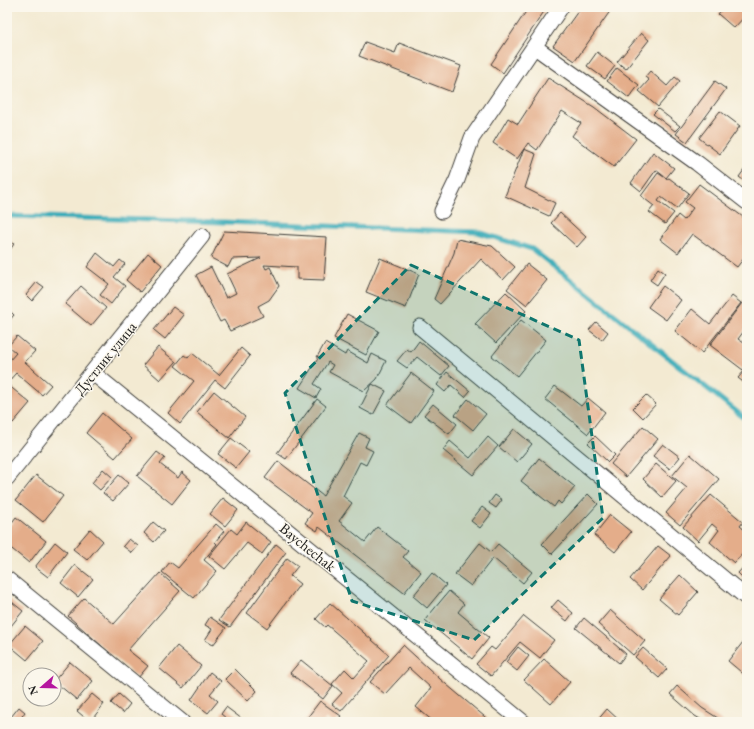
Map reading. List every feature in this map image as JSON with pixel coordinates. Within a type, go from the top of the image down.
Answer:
[{"type":"street","points":[[442,211],[457,180],[472,138],[561,7]]},
{"type":"street","points":[[535,47],[697,163],[747,202]]},
{"type":"street","name":"Дустлик улица","points":[[7,478],[202,236]]},
{"type":"street","points":[[420,327],[747,598]]},
{"type":"street","name":"Baychechak","points":[[93,373],[523,722]]},
{"type":"street","points":[[7,579],[182,722]]},
{"type":"highlighted area","points":[[411,265],[579,340],[603,518],[474,640],[352,601],[285,393]]},
{"type":"building","points":[[529,7],[547,7],[503,73],[491,64]]},
{"type":"building","points":[[581,7],[613,7],[575,61],[553,46]]},
{"type":"building","points":[[724,7],[747,7],[747,14],[734,28],[718,14]]},
{"type":"building","points":[[641,33],[649,40],[626,69],[617,62]]},
{"type":"building","points":[[365,42],[395,53],[399,43],[461,66],[452,92],[359,56]]},
{"type":"building","points":[[597,52],[615,66],[605,79],[587,66]]},
{"type":"building","points":[[617,68],[639,85],[629,98],[607,81]]},
{"type":"building","points":[[650,71],[667,86],[675,77],[680,81],[658,107],[639,91],[649,80],[645,77]]},
{"type":"building","points":[[548,78],[594,107],[636,139],[614,167],[572,136],[581,123],[562,111],[537,150],[528,143],[517,159],[493,143],[508,118],[518,124]]},
{"type":"building","points":[[715,81],[726,89],[687,142],[676,134]]},
{"type":"building","points":[[658,109],[680,126],[675,131],[653,114]]},
{"type":"building","points":[[720,111],[740,126],[720,154],[699,138]]},
{"type":"building","points":[[524,149],[536,154],[525,188],[555,203],[549,216],[505,196]]},
{"type":"building","points":[[653,152],[674,168],[666,178],[656,170],[641,191],[631,183]]},
{"type":"building","points":[[747,166],[747,183],[739,177]]},
{"type":"building","points":[[658,173],[667,179],[669,178],[689,193],[677,209],[661,197],[658,201],[674,213],[665,224],[649,212],[654,206],[641,196]]},
{"type":"building","points":[[699,184],[747,220],[747,254],[737,267],[692,234],[678,253],[660,239],[678,215],[684,220],[693,208],[685,202]]},
{"type":"building","points":[[560,213],[586,237],[577,247],[551,223]]},
{"type":"building","points":[[224,231],[327,237],[324,280],[297,279],[297,267],[264,265],[266,269],[270,267],[279,286],[269,300],[258,306],[263,316],[230,331],[224,320],[220,322],[196,275],[211,267],[226,298],[236,293],[227,274],[261,258],[232,259],[228,267],[211,258]]},
{"type":"building","points":[[457,239],[492,246],[515,267],[503,280],[481,259],[440,304],[434,299],[454,253]]},
{"type":"building","points":[[7,240],[14,244],[7,254]]},
{"type":"building","points":[[97,253],[114,267],[120,260],[125,264],[114,277],[125,286],[111,304],[100,295],[109,284],[87,267]]},
{"type":"building","points":[[148,253],[162,265],[140,292],[126,280]]},
{"type":"building","points":[[380,258],[419,274],[406,308],[366,292]]},
{"type":"building","points":[[527,264],[547,280],[527,305],[507,289]]},
{"type":"building","points":[[658,268],[665,273],[657,285],[650,280]]},
{"type":"building","points":[[37,282],[44,287],[32,301],[26,295]]},
{"type":"building","points":[[81,286],[106,308],[91,326],[65,304]]},
{"type":"building","points":[[663,286],[681,300],[666,320],[648,307]]},
{"type":"building","points":[[506,292],[526,311],[496,343],[475,324]]},
{"type":"building","points":[[732,296],[741,303],[702,353],[675,331],[692,309],[710,324]]},
{"type":"building","points":[[745,299],[747,300],[747,327],[738,339],[747,345],[747,365],[743,370],[710,345]]},
{"type":"building","points":[[173,307],[184,315],[165,339],[154,330]]},
{"type":"building","points":[[7,308],[14,315],[7,323]]},
{"type":"building","points":[[347,314],[379,331],[366,355],[334,338]]},
{"type":"building","points":[[521,320],[546,340],[517,376],[492,356]]},
{"type":"building","points":[[596,322],[608,332],[602,340],[589,330]]},
{"type":"building","points":[[17,336],[35,351],[25,362],[51,385],[42,395],[16,373],[7,383],[7,359],[9,361],[16,353],[8,346]]},
{"type":"building","points":[[419,341],[449,366],[441,376],[417,357],[407,368],[397,361],[407,349],[411,352]]},
{"type":"building","points":[[325,343],[345,355],[347,351],[368,363],[372,354],[386,361],[377,379],[364,391],[329,372],[333,365],[328,362],[314,384],[321,389],[316,398],[299,388],[319,357],[317,357]]},
{"type":"building","points":[[158,347],[176,362],[160,380],[143,365]]},
{"type":"building","points":[[241,348],[250,356],[225,388],[215,380],[180,424],[168,413],[194,381],[175,366],[184,355],[188,358],[192,353],[219,375]]},
{"type":"building","points":[[745,370],[747,372],[747,385],[738,378]]},
{"type":"building","points":[[447,372],[470,391],[465,397],[451,385],[445,392],[437,385]]},
{"type":"building","points":[[411,373],[434,391],[411,423],[387,405]]},
{"type":"building","points":[[7,384],[30,403],[13,423],[7,419]]},
{"type":"building","points":[[372,384],[386,391],[373,415],[360,408]]},
{"type":"building","points":[[555,386],[581,406],[588,398],[605,412],[588,434],[545,399]]},
{"type":"building","points":[[214,391],[245,417],[229,438],[197,412]]},
{"type":"building","points":[[646,395],[656,404],[643,418],[633,408]]},
{"type":"building","points":[[317,399],[326,406],[286,459],[277,453]]},
{"type":"building","points":[[468,399],[486,414],[473,430],[455,415]]},
{"type":"building","points":[[433,404],[457,424],[449,434],[424,415]]},
{"type":"building","points":[[102,413],[132,439],[115,458],[86,433]]},
{"type":"building","points":[[643,426],[658,439],[626,477],[611,464]]},
{"type":"building","points":[[514,429],[532,444],[517,462],[499,447]]},
{"type":"building","points":[[359,433],[369,438],[365,447],[373,451],[366,465],[360,462],[343,496],[352,503],[339,521],[365,542],[377,527],[408,551],[403,557],[421,572],[404,593],[319,527],[317,531],[305,523],[312,513],[265,478],[278,461],[323,496]]},
{"type":"building","points":[[595,436],[615,455],[608,462],[588,443]]},
{"type":"building","points":[[488,437],[498,446],[473,475],[443,450],[450,441],[470,458]]},
{"type":"building","points":[[231,438],[249,452],[236,468],[218,454]]},
{"type":"building","points":[[663,444],[680,457],[670,469],[653,456]]},
{"type":"building","points":[[157,452],[165,458],[160,464],[178,478],[182,472],[191,480],[172,504],[137,476]]},
{"type":"building","points":[[690,454],[719,479],[680,525],[666,513],[687,488],[672,476]]},
{"type":"building","points":[[539,458],[575,487],[561,504],[558,501],[554,507],[521,481]]},
{"type":"building","points":[[656,464],[676,481],[662,497],[643,479]]},
{"type":"building","points":[[103,469],[112,477],[100,490],[92,483]]},
{"type":"building","points":[[36,475],[63,496],[43,522],[16,500]]},
{"type":"building","points":[[119,475],[129,483],[113,501],[103,493]]},
{"type":"building","points":[[588,494],[598,504],[552,554],[542,544]]},
{"type":"building","points":[[495,495],[502,500],[496,508],[489,503]]},
{"type":"building","points":[[711,495],[743,522],[740,526],[747,532],[747,549],[734,563],[710,542],[719,530],[712,524],[698,541],[683,527]]},
{"type":"building","points":[[223,498],[238,510],[225,526],[210,514]]},
{"type":"building","points":[[482,507],[491,514],[480,528],[471,521]]},
{"type":"building","points":[[610,515],[631,532],[615,552],[594,535]]},
{"type":"building","points":[[16,517],[46,541],[29,563],[7,545],[7,529]]},
{"type":"building","points":[[153,522],[164,531],[154,542],[144,533]]},
{"type":"building","points":[[246,522],[271,542],[262,554],[247,543],[225,569],[209,556],[231,529],[237,534]]},
{"type":"building","points":[[216,524],[224,531],[215,542],[217,544],[204,560],[217,571],[194,598],[162,572],[170,562],[178,568]]},
{"type":"building","points":[[90,529],[103,541],[87,560],[73,549]]},
{"type":"building","points":[[129,539],[138,546],[132,553],[123,546]]},
{"type":"building","points":[[55,542],[67,552],[48,577],[35,567]]},
{"type":"building","points":[[480,543],[491,552],[498,544],[532,572],[523,583],[493,558],[471,586],[455,574]]},
{"type":"building","points":[[276,544],[286,552],[230,627],[219,620]]},
{"type":"building","points":[[658,546],[671,556],[642,590],[630,579]]},
{"type":"building","points":[[287,558],[298,566],[290,576],[300,584],[267,628],[247,613]]},
{"type":"building","points":[[747,563],[747,580],[746,581],[738,573]]},
{"type":"building","points":[[75,565],[93,579],[78,597],[61,583]]},
{"type":"building","points":[[160,573],[180,591],[128,650],[148,666],[138,678],[68,616],[84,598],[114,624]]},
{"type":"building","points":[[432,573],[446,585],[427,608],[413,596]]},
{"type":"building","points":[[680,575],[698,592],[678,615],[659,599]]},
{"type":"building","points":[[449,591],[464,604],[458,612],[489,638],[472,659],[425,620]]},
{"type":"building","points":[[7,598],[23,611],[7,631]]},
{"type":"building","points":[[558,600],[573,613],[567,621],[551,608]]},
{"type":"building","points":[[330,603],[389,655],[341,711],[332,704],[342,693],[332,684],[345,669],[354,678],[369,661],[327,625],[325,627],[316,619]]},
{"type":"building","points":[[610,610],[645,641],[633,655],[598,624]]},
{"type":"building","points":[[524,616],[554,640],[540,658],[520,642],[491,676],[476,664],[491,647],[495,650]]},
{"type":"building","points":[[210,617],[226,628],[213,645],[205,640],[212,629],[205,625]]},
{"type":"building","points":[[584,618],[626,654],[619,663],[576,628]]},
{"type":"building","points":[[25,626],[43,641],[27,660],[9,645]]},
{"type":"building","points":[[747,637],[747,677],[728,661]]},
{"type":"building","points":[[403,645],[440,679],[491,722],[434,722],[416,707],[431,688],[409,668],[385,694],[370,682]]},
{"type":"building","points":[[177,646],[201,666],[183,688],[159,668]]},
{"type":"building","points":[[518,647],[529,656],[517,671],[506,662]]},
{"type":"building","points":[[643,648],[667,669],[659,678],[635,657]]},
{"type":"building","points":[[544,659],[570,682],[551,704],[524,680]]},
{"type":"building","points":[[301,660],[333,686],[323,699],[290,673]]},
{"type":"building","points":[[70,662],[93,681],[77,700],[62,688],[62,672]]},
{"type":"building","points":[[235,669],[257,691],[248,701],[225,679]]},
{"type":"building","points":[[210,672],[221,681],[210,694],[218,701],[208,713],[191,700]]},
{"type":"building","points":[[677,686],[702,708],[724,722],[705,722],[695,716],[670,694]]},
{"type":"building","points":[[92,694],[104,704],[90,722],[77,711]]},
{"type":"building","points":[[119,694],[130,704],[123,713],[111,703]]},
{"type":"building","points":[[320,701],[341,716],[336,722],[331,722],[326,718],[323,722],[304,722]]},
{"type":"building","points":[[19,707],[25,712],[22,716],[30,722],[7,722]]},
{"type":"building","points":[[226,707],[246,722],[223,722],[226,718],[221,714]]},
{"type":"building","points":[[607,709],[621,722],[596,722]]},
{"type":"waterway","points":[[7,216],[224,222],[478,232],[532,249],[747,420]]}]
